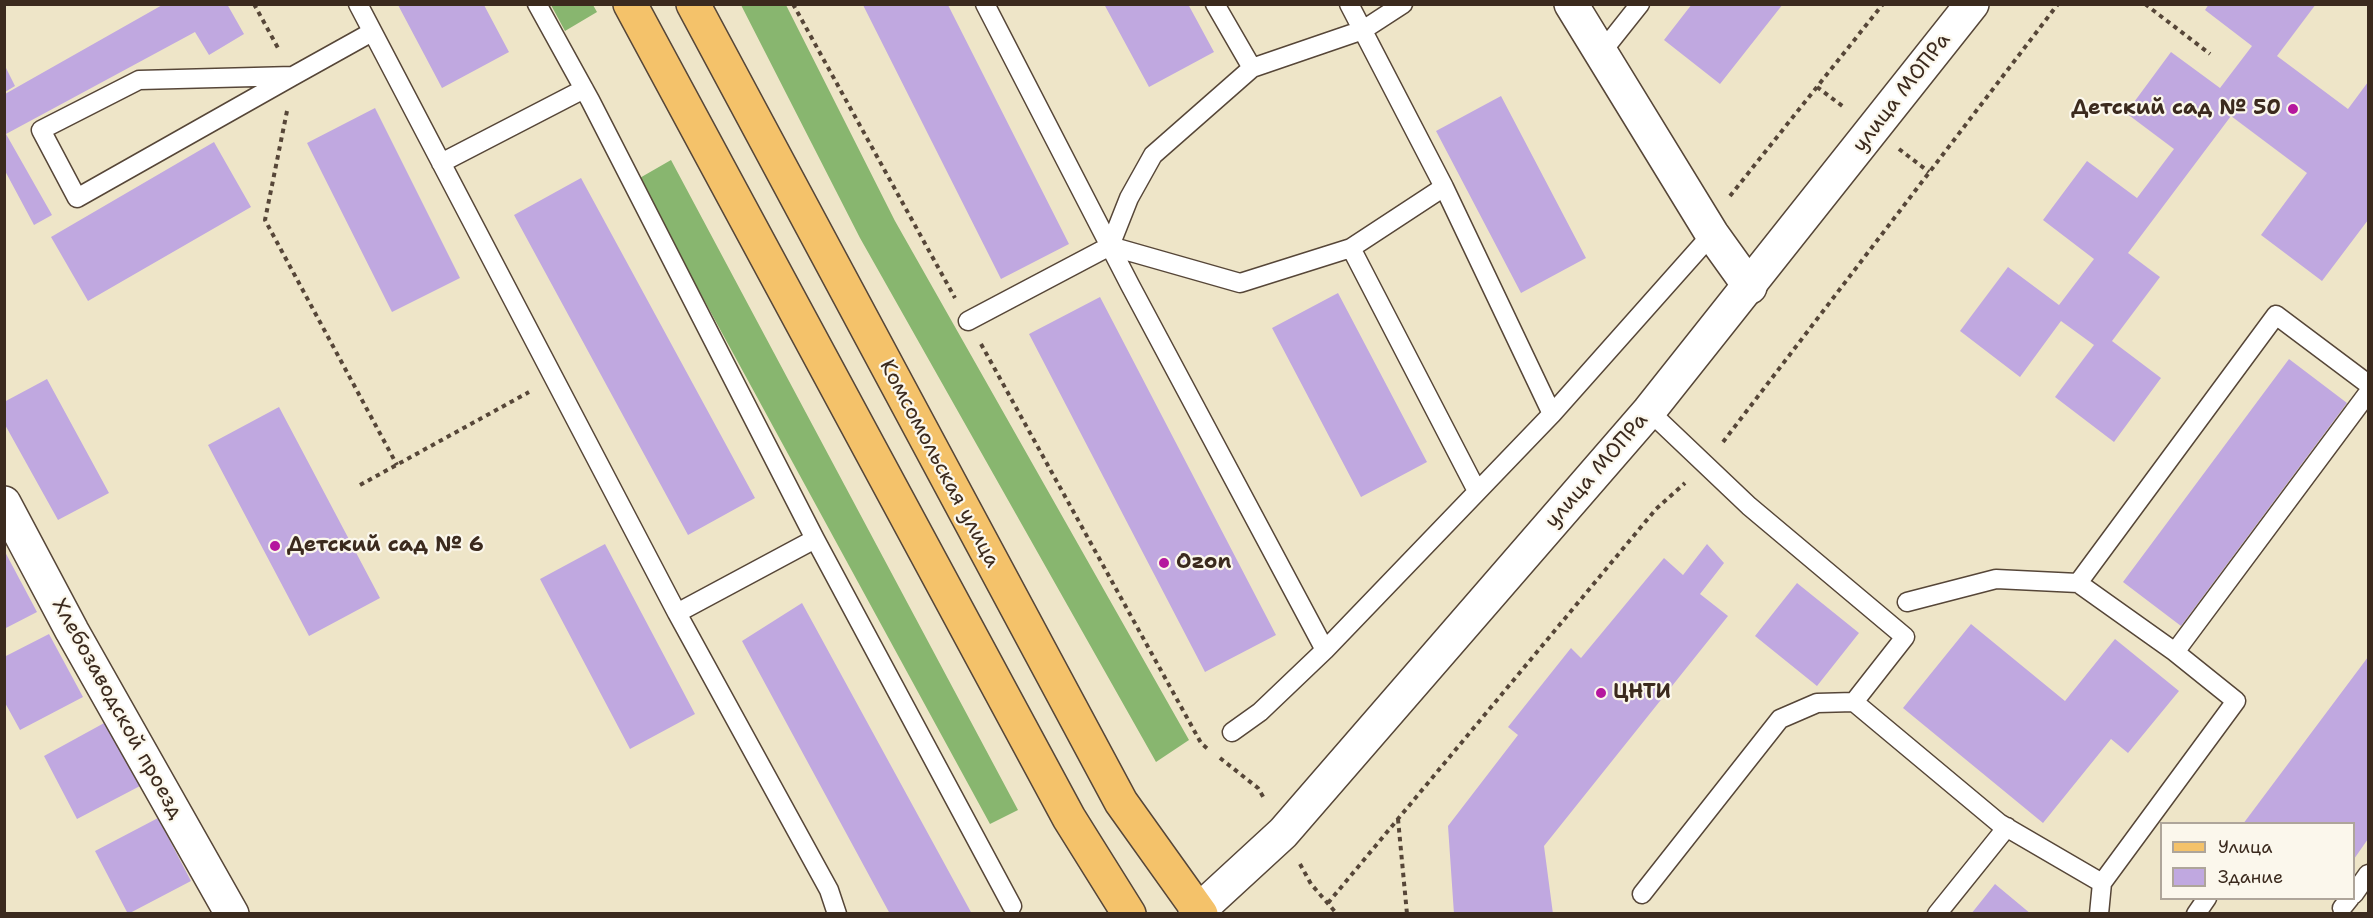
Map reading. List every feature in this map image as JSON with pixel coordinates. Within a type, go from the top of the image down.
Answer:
[{"type":"main road","points":[[630,4],[1063,807],[1129,914]]},
{"type":"main road","name":"Комсомольская улица","points":[[693,4],[1121,802],[1198,912]]},
{"type":"street","points":[[1571,4],[1710,229],[1750,286]]},
{"type":"street","name":"улица МОПРа","points":[[1198,912],[1283,833],[1649,411],[1972,4]]},
{"type":"street","name":"Хлебозаводской проезд","points":[[4,503],[78,641],[232,914]]},
{"type":"lane","points":[[358,4],[677,613],[829,890],[837,914]]},
{"type":"lane","points":[[537,4],[584,89],[815,539],[1012,906]]},
{"type":"lane","points":[[985,4],[1110,246],[1325,650]]},
{"type":"lane","points":[[1215,4],[1252,68]]},
{"type":"lane","points":[[1349,4],[1444,187],[1552,414]]},
{"type":"lane","points":[[968,321],[1110,246],[1129,198],[1153,155],[1252,68],[1363,30],[1402,4]]},
{"type":"lane","points":[[1600,53],[1640,4]]},
{"type":"lane","points":[[293,76],[139,80],[40,130],[77,198],[372,32]]},
{"type":"lane","points":[[441,163],[584,89]]},
{"type":"lane","points":[[1110,246],[1240,283],[1351,248],[1444,187]]},
{"type":"lane","points":[[1232,732],[1260,712],[1325,650],[1552,414],[1710,229]]},
{"type":"lane","points":[[1351,248],[1477,491]]},
{"type":"lane","points":[[2078,583],[2276,315],[2368,384]]},
{"type":"lane","points":[[2175,652],[2368,393]]},
{"type":"lane","points":[[1649,411],[1749,506],[1905,637],[1854,702]]},
{"type":"lane","points":[[677,613],[815,539]]},
{"type":"lane","points":[[1906,602],[1996,579],[2078,583],[2175,652],[2235,701],[2102,883],[2099,914]]},
{"type":"lane","points":[[1642,894],[1780,719],[1817,704],[1854,702],[1999,824],[2102,883]]},
{"type":"lane","points":[[1936,914],[2007,827]]},
{"type":"lane","points":[[2355,892],[2368,874]]},
{"type":"lane","points":[[2196,914],[2206,900]]},
{"type":"path","points":[[254,4],[293,76],[265,220],[397,465]]},
{"type":"path","points":[[793,4],[1201,743],[1258,788],[1311,884],[1337,913]]},
{"type":"path","points":[[1710,229],[1883,4]]},
{"type":"path","points":[[2145,4],[2210,54]]},
{"type":"path","points":[[360,485],[554,378]]},
{"type":"path","points":[[1398,818],[1407,914]]},
{"type":"green space","points":[[551,5],[593,5],[597,12],[565,31]]},
{"type":"green space","points":[[741,5],[786,5],[895,221],[1189,740],[1156,762],[860,238]]},
{"type":"green space","points":[[671,160],[1018,810],[990,824],[638,179]]},
{"type":"building","points":[[164,4],[227,4],[244,34],[209,55],[195,32],[6,134],[52,215],[34,225],[4,169],[5,94]]},
{"type":"building","points":[[1104,4],[1188,4],[1214,52],[1149,87]]},
{"type":"building","points":[[1692,4],[1783,4],[1720,84],[1664,40]]},
{"type":"building","points":[[2209,4],[2316,4],[2277,56],[2348,109],[2368,82],[2368,220],[2322,281],[2261,235],[2307,173],[2231,116],[2128,253],[2160,277],[2112,341],[2161,378],[2114,442],[2055,397],[2094,345],[2061,321],[2020,377],[1960,331],[2008,267],[2059,305],[2094,259],[2043,220],[2087,161],[2137,198],[2174,149],[2126,113],[2171,52],[2220,88],[2252,46],[2205,10]]},
{"type":"building","points":[[398,5],[484,5],[509,52],[442,88]]},
{"type":"building","points":[[863,5],[948,5],[1069,244],[1001,279]]},
{"type":"building","points":[[5,66],[15,86],[5,92]]},
{"type":"building","points":[[1501,96],[1586,258],[1521,293],[1436,131]]},
{"type":"building","points":[[375,108],[460,278],[392,312],[307,143]]},
{"type":"building","points":[[214,142],[251,207],[88,301],[51,237]]},
{"type":"building","points":[[581,178],[755,498],[688,535],[514,215]]},
{"type":"building","points":[[1338,293],[1427,462],[1361,497],[1272,328]]},
{"type":"building","points":[[1100,297],[1276,635],[1205,672],[1029,334]]},
{"type":"building","points":[[2289,359],[2347,403],[2181,626],[2123,582]]},
{"type":"building","points":[[47,379],[109,493],[58,520],[4,423],[4,402]]},
{"type":"building","points":[[279,407],[380,598],[309,636],[208,445]]},
{"type":"building","points":[[605,544],[695,714],[630,749],[540,579]]},
{"type":"building","name":"ЦНТИ","points":[[1707,544],[1724,563],[1700,594],[1728,616],[1544,846],[1553,914],[1454,914],[1448,826],[1518,735],[1508,727],[1571,648],[1581,658],[1664,558],[1683,575]]},
{"type":"building","points":[[4,550],[37,612],[4,629]]},
{"type":"building","points":[[1797,583],[1859,633],[1817,686],[1755,636]]},
{"type":"building","points":[[802,603],[972,914],[890,914],[742,641]]},
{"type":"building","points":[[1971,624],[2065,701],[2115,639],[2179,691],[2128,753],[2111,739],[2043,823],[1903,708]]},
{"type":"building","points":[[49,634],[83,697],[20,730],[4,701],[4,657]]},
{"type":"building","points":[[2368,657],[2368,839],[2355,858],[2355,822],[2244,822]]},
{"type":"building","points":[[106,722],[140,786],[77,819],[44,756]]},
{"type":"building","points":[[158,818],[191,881],[128,914],[95,851]]},
{"type":"building","points":[[1995,884],[2031,914],[1971,914]]},
{"type":"place","name":"Детский сад № 50","points":[[2293,109]]},
{"type":"place","name":"Детский сад № 6","points":[[275,546]]},
{"type":"place","name":"Ozon","points":[[1164,563]]},
{"type":"place","name":"ЦНТИ","points":[[1601,693]]}]
